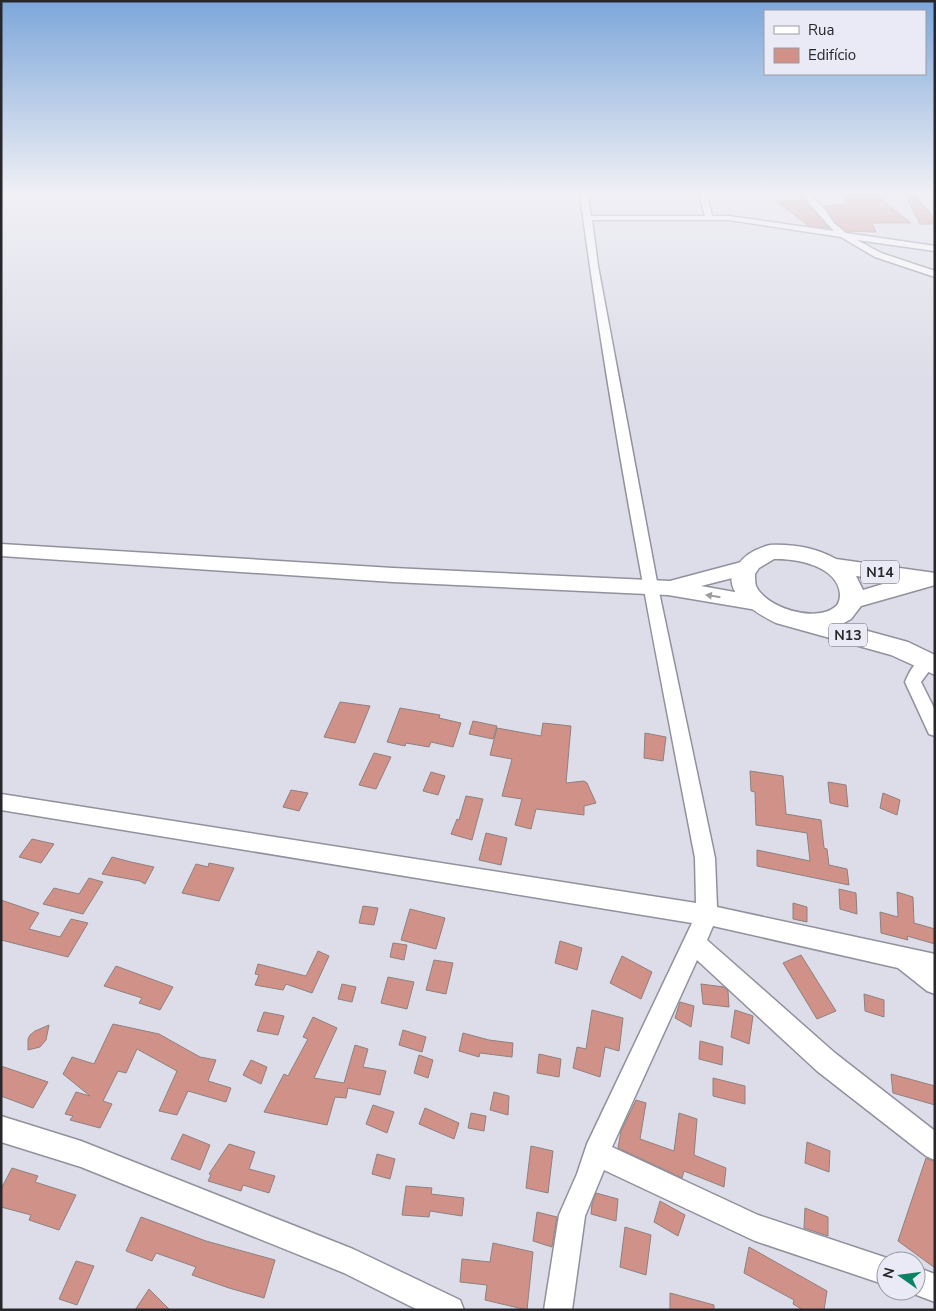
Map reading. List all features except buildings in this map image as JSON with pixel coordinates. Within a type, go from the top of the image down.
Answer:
[{"type":"main road","points":[[3,551],[393,575],[660,588],[757,603],[782,617],[814,623],[830,621],[842,615],[851,604],[851,588],[843,576],[830,565],[811,556],[790,552],[770,552],[754,558],[745,568],[743,576],[744,585],[757,603]]},
{"type":"main road","name":"N14","points":[[830,565],[932,579]]},
{"type":"main road","points":[[660,588],[745,568]]},
{"type":"main road","name":"N14","points":[[851,604],[932,579]]},
{"type":"main road","name":"N13","points":[[851,604],[899,648]]},
{"type":"main road","name":"N13","points":[[796,621],[899,648],[931,664]]},
{"type":"street","points":[[558,1310],[572,1215],[589,1177],[596,1154],[707,915],[705,858],[660,588],[593,255]]},
{"type":"street","points":[[879,255],[910,264],[935,274]]},
{"type":"street","points":[[931,664],[916,675],[913,682],[935,729]]},
{"type":"street","points":[[1,802],[707,915],[935,964]]},
{"type":"street","points":[[694,943],[826,1062],[935,1147]]},
{"type":"street","points":[[902,958],[935,983]]},
{"type":"street","points":[[1,1129],[80,1154],[353,1263],[450,1310]]},
{"type":"street","points":[[596,1154],[755,1227],[876,1268]]}]
